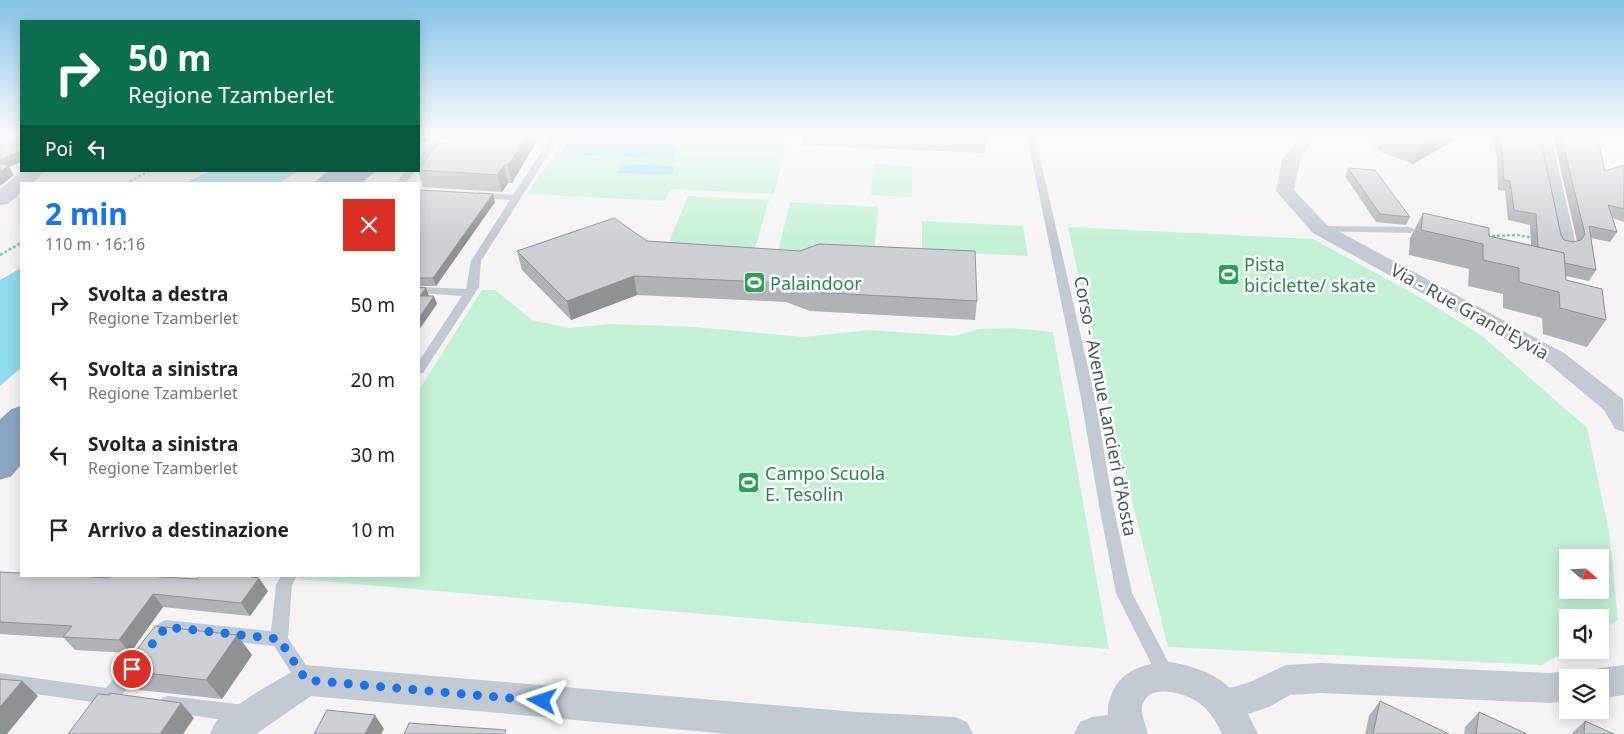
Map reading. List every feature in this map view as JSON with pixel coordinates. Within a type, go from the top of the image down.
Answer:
[{"type":"highway","points":[[326,182],[341,172]]},
{"type":"highway","points":[[349,182],[364,172]]},
{"type":"highway","points":[[0,437],[20,419]]},
{"type":"highway","points":[[0,468],[20,446]]},
{"type":"main road","points":[[21,182],[34,172]]},
{"type":"main road","points":[[0,199],[20,183]]},
{"type":"street","name":"Via - Rue Grand'Eyvia","points":[[1289,170],[1285,191],[1320,229],[1556,358],[1614,405],[1624,423]]},
{"type":"street","points":[[1550,170],[1566,245]]},
{"type":"street","points":[[1092,734],[1129,732],[1124,712],[1126,699],[1134,686],[1145,679],[1166,675],[1184,678],[1210,690],[1233,719],[1257,696],[1286,680],[1321,678],[1559,687]]},
{"type":"street","points":[[241,724],[306,680],[856,729],[955,734]]},
{"type":"street","points":[[1609,681],[1624,680]]},
{"type":"lane","points":[[420,368],[473,287],[476,261],[534,170]]},
{"type":"lane","name":"Corso - Avenue Lancieri d'Aosta","points":[[1038,170],[1088,398],[1106,504],[1124,593],[1166,675]]},
{"type":"lane","points":[[402,182],[411,172]]},
{"type":"lane","points":[[467,195],[516,198]]},
{"type":"lane","points":[[1320,229],[1410,230]]},
{"type":"lane","points":[[420,290],[469,293]]},
{"type":"lane","points":[[288,577],[284,585],[279,639],[306,680]]},
{"type":"lane","points":[[110,697],[166,627],[279,639]]},
{"type":"lane","points":[[0,681],[129,699]]},
{"type":"lane","points":[[148,702],[241,724]]},
{"type":"path","points":[[129,182],[146,172]]},
{"type":"path","points":[[1479,236],[1518,234],[1566,245]]},
{"type":"path","points":[[0,255],[20,244]]},
{"type":"green space","points":[[543,170],[780,170],[774,194],[671,189],[665,201],[527,194]]},
{"type":"green space","points":[[873,170],[912,170],[912,197],[871,195]]},
{"type":"green space","points":[[688,196],[769,200],[754,252],[667,247]]},
{"type":"green space","points":[[790,202],[878,207],[874,257],[778,252]]},
{"type":"green space","points":[[922,221],[1023,226],[1028,256],[922,251]]},
{"type":"green space","points":[[1068,227],[1313,239],[1411,292],[1481,335],[1587,428],[1609,531],[1618,620],[1609,626],[1609,609],[1559,609],[1559,655],[1542,665],[1168,647],[1087,317]]},
{"type":"green space","name":"Campo Scuola E. Tesolin","points":[[482,290],[495,290],[532,320],[569,328],[610,324],[695,327],[804,337],[868,330],[954,336],[980,329],[1011,328],[1053,332],[1109,649],[298,579],[299,577],[420,577],[420,388]]},
{"type":"water","points":[[618,170],[674,170],[672,175],[617,173]]},
{"type":"water","points":[[208,172],[296,172],[281,182],[187,182]]},
{"type":"water","points":[[20,269],[20,369],[0,386],[0,280]]},
{"type":"building","points":[[423,170],[500,170],[497,175]]},
{"type":"building","points":[[1350,170],[1375,170],[1410,217],[1380,214]]},
{"type":"building","points":[[1503,170],[1547,170],[1561,235],[1564,240],[1573,242],[1581,240],[1585,234],[1569,170],[1624,170],[1624,209],[1608,205],[1617,232],[1589,226],[1596,270],[1565,263],[1564,253],[1538,247],[1536,214],[1514,210],[1510,181],[1504,180]]},
{"type":"building","points":[[420,190],[493,194],[433,278],[420,278]]},
{"type":"building","points":[[1423,213],[1489,228],[1489,236],[1564,253],[1566,280],[1602,289],[1606,320],[1560,308],[1559,292],[1519,282],[1519,268],[1483,260],[1483,244],[1421,230]]},
{"type":"building","points":[[614,218],[647,241],[800,251],[819,244],[975,251],[977,301],[810,292],[786,283],[634,276],[567,301],[517,251]]},
{"type":"building","points":[[420,287],[426,288],[420,296]]},
{"type":"building","points":[[420,296],[434,296],[420,317]]},
{"type":"building","points":[[0,572],[20,573],[20,577],[259,578],[241,603],[153,594],[119,640],[63,637],[72,626],[0,622]]},
{"type":"building","points":[[155,626],[237,635],[206,680],[121,670]]},
{"type":"building","points":[[0,679],[22,681],[0,707]]},
{"type":"building","points":[[110,693],[181,703],[160,734],[68,734],[98,694],[109,695]]},
{"type":"building","points":[[1380,701],[1449,734],[1373,734]]},
{"type":"building","points":[[327,710],[375,715],[365,734],[314,734]]},
{"type":"building","points":[[1479,712],[1527,734],[1476,734]]},
{"type":"building","points":[[1585,721],[1614,734],[1584,734]]},
{"type":"building","points":[[409,723],[506,730],[505,734],[404,734]]},
{"type":"place","name":"Pista biciclette/ skate","points":[[1228,274]]},
{"type":"place","name":"Palaindoor","points":[[754,283]]},
{"type":"place","name":"Campo Scuola E. Tesolin","points":[[749,483]]},
{"type":"route","points":[[132,669],[166,627],[279,639],[306,680],[542,701]]}]
